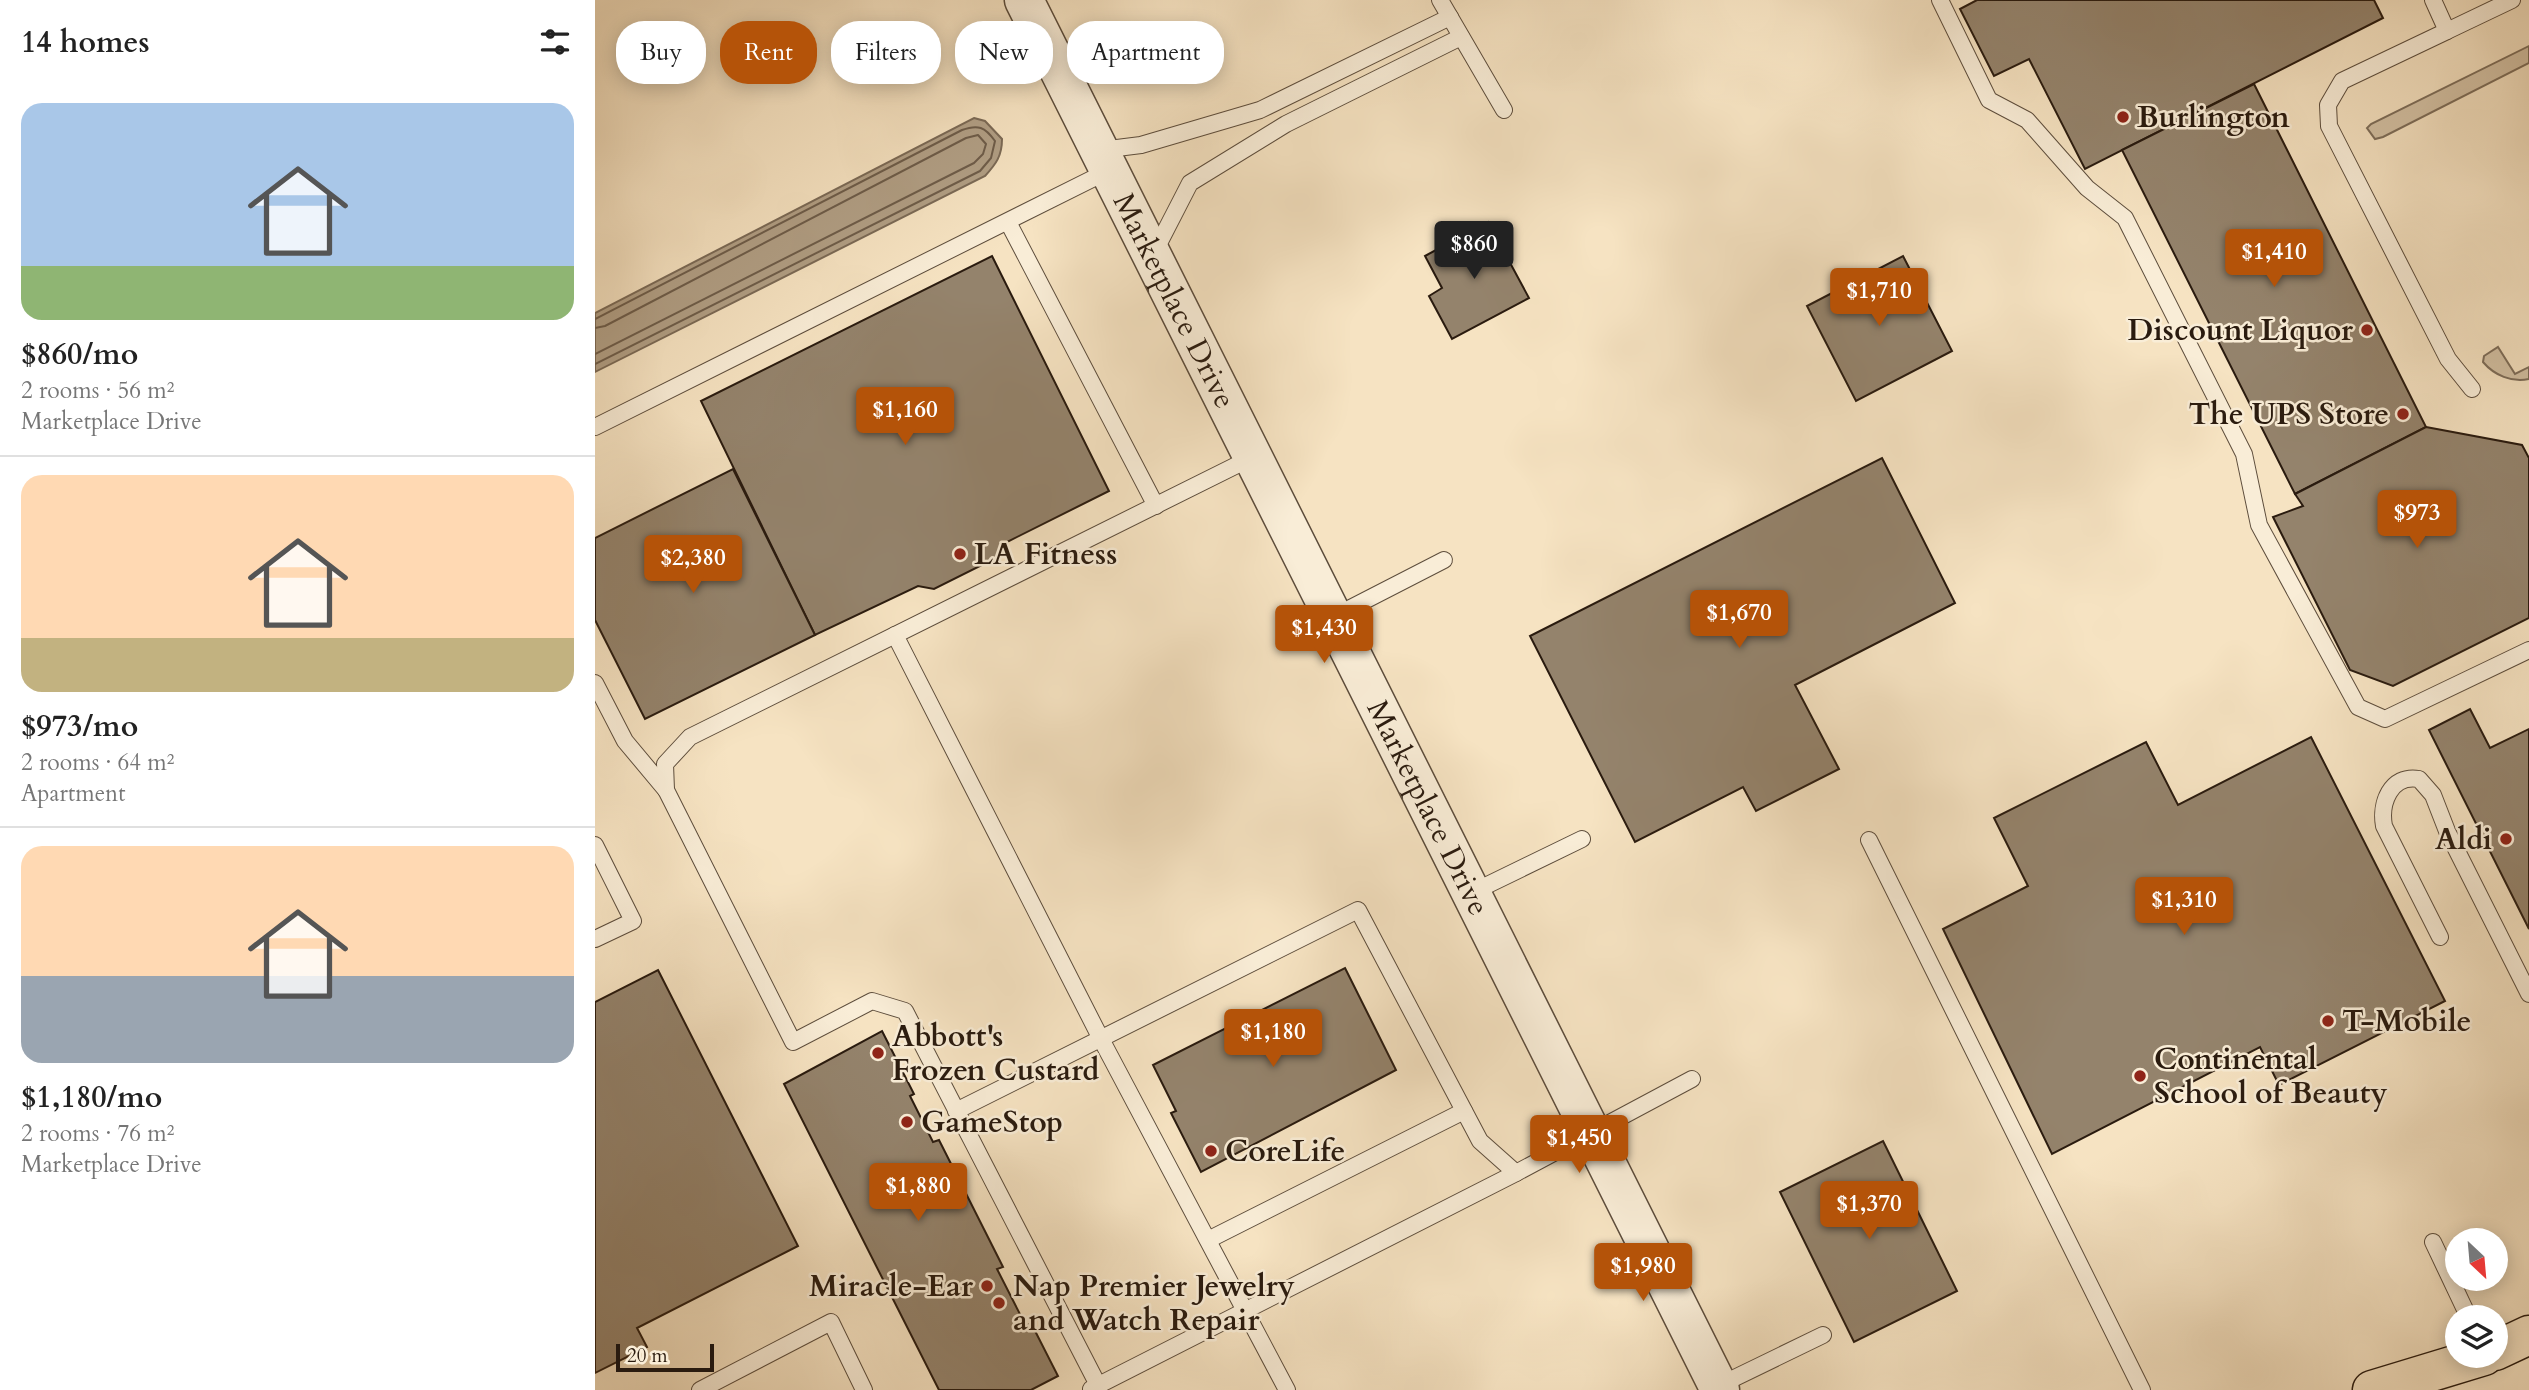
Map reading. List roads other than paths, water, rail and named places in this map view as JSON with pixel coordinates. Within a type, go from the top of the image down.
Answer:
[{"type":"main road","points":[[2508,1345],[2529,1335]]},
{"type":"main road","points":[[2372,1390],[2445,1368]]},
{"type":"main road","points":[[2444,1390],[2471,1368]]},
{"type":"street","name":"Marketplace Drive","points":[[1024,0],[1719,1388]]},
{"type":"lane","points":[[1440,0],[1504,110]]},
{"type":"lane","points":[[1940,0],[1989,100],[2027,120],[2087,188],[2125,218],[2244,454],[2259,525],[2358,707],[2385,719],[2529,650]]},
{"type":"lane","points":[[2433,0],[2447,31]]},
{"type":"lane","points":[[2472,389],[2448,359],[2329,126],[2328,105],[2342,81],[2512,0]]},
{"type":"lane","points":[[595,427],[1008,222],[1105,160],[1141,145],[1260,110],[1450,17]]},
{"type":"lane","points":[[1153,256],[1190,183],[1286,124],[1461,37]]},
{"type":"lane","points":[[1008,222],[1156,506]]},
{"type":"lane","points":[[666,790],[665,764],[690,737],[1253,457]]},
{"type":"lane","points":[[1333,617],[1444,560]]},
{"type":"lane","points":[[895,635],[1101,1039],[1287,1390]]},
{"type":"lane","points":[[595,683],[625,741],[666,790],[793,1042],[872,1001],[905,1011],[1093,1388],[1516,1173],[1692,1079]]},
{"type":"lane","points":[[2441,937],[2384,826],[2382,812],[2386,797],[2395,785],[2406,779],[2419,779],[2433,795],[2447,831],[2529,994]]},
{"type":"lane","points":[[1471,893],[1582,839]]},
{"type":"lane","points":[[1869,840],[2142,1390]]},
{"type":"lane","points":[[595,845],[633,920],[595,939]]},
{"type":"lane","points":[[956,1111],[1358,909],[1480,1141],[1516,1173]]},
{"type":"lane","points":[[1208,1240],[1464,1111]]},
{"type":"lane","points":[[2433,1242],[2463,1305]]},
{"type":"lane","points":[[699,1390],[831,1322],[864,1390]]},
{"type":"lane","points":[[1719,1388],[1823,1335]]},
{"type":"water","points":[[974,118],[985,121],[1002,139],[998,159],[985,176],[595,372],[595,313]]},
{"type":"place","name":"Burlington","points":[[2123,117]]},
{"type":"place","name":"Discount Liquor","points":[[2367,330]]},
{"type":"place","name":"The UPS Store","points":[[2403,414]]},
{"type":"place","name":"LA Fitness","points":[[960,554]]},
{"type":"place","name":"Aldi","points":[[2506,839]]},
{"type":"place","name":"T-Mobile","points":[[2328,1021]]},
{"type":"place","name":"Abbott's Frozen Custard","points":[[878,1053]]},
{"type":"place","name":"Continental School of Beauty","points":[[2140,1076]]},
{"type":"place","name":"GameStop","points":[[907,1122]]},
{"type":"place","name":"CoreLife","points":[[1211,1151]]},
{"type":"place","name":"Miracle-Ear","points":[[987,1286]]},
{"type":"place","name":"Nap Premier Jewelry and Watch Repair","points":[[999,1303]]}]
